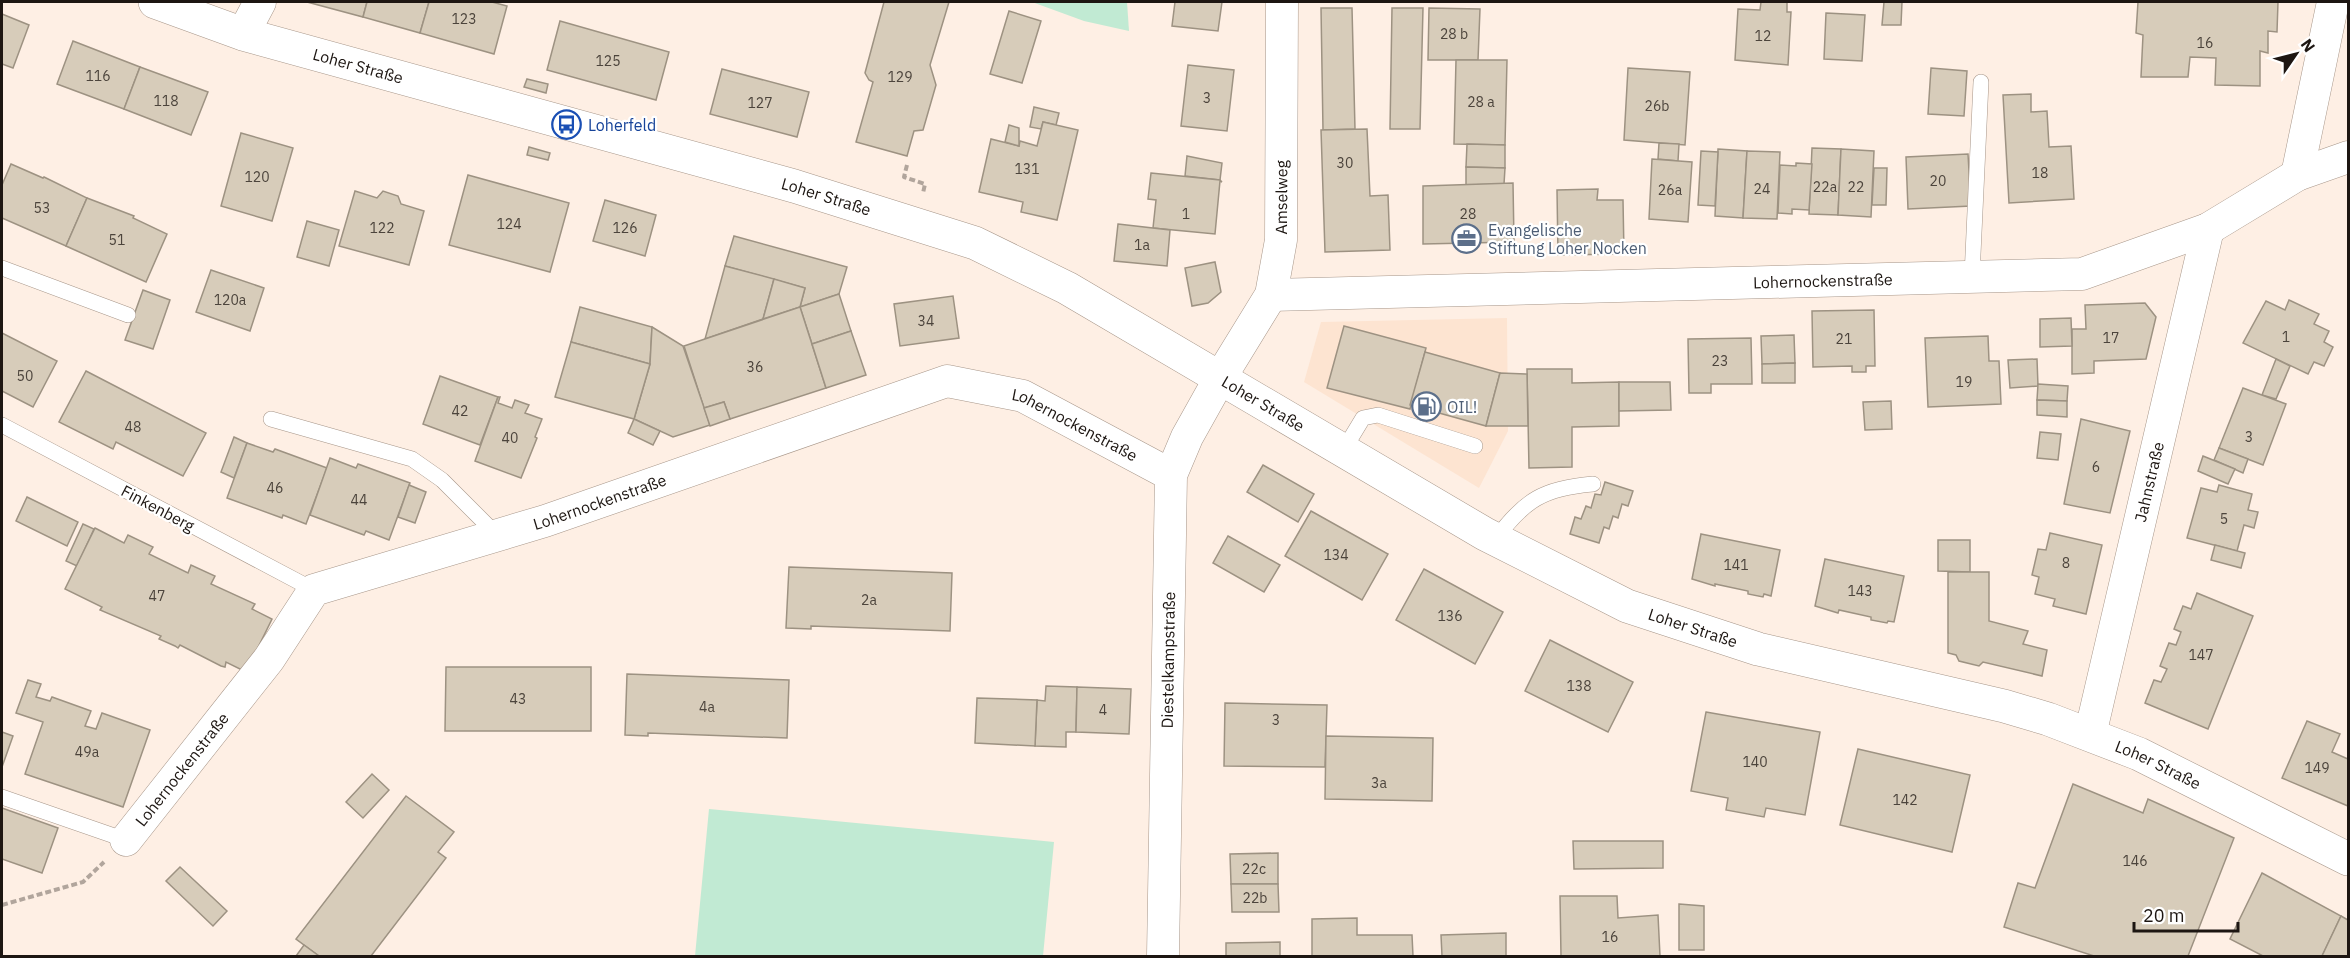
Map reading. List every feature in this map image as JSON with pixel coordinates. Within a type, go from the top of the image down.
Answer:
[{"type":"main road","name":"Loher Straße","points":[[155,2],[243,34],[794,186],[975,243],[1067,288],[1495,540],[1627,606],[1697,631],[1758,649],[2004,706],[2048,719],[2139,754],[2349,859]]},
{"type":"street","points":[[243,34],[260,2]]},
{"type":"street","name":"Amselweg","points":[[1220,378],[1271,295],[1281,240],[1282,2]]},
{"type":"street","points":[[2297,175],[2333,2]]},
{"type":"street","name":"Lohernockenstraße","points":[[1271,295],[2082,274],[2208,229],[2297,175],[2349,157]]},
{"type":"street","name":"Jahnstraße","points":[[2090,735],[2208,229]]},
{"type":"street","name":"Diestelkampstraße","points":[[1163,957],[1171,475],[1187,437],[1220,378]]},
{"type":"street","name":"Lohernockenstraße","points":[[126,840],[269,659],[314,591],[545,521],[947,381],[1023,396],[1171,475]]},
{"type":"lane","points":[[1972,276],[1981,82]]},
{"type":"lane","points":[[2,268],[128,315]]},
{"type":"lane","points":[[1343,451],[1363,418],[1378,415],[1475,446]]},
{"type":"lane","points":[[271,419],[412,459],[442,480],[497,536]]},
{"type":"lane","name":"Finkenberg","points":[[2,425],[314,591]]},
{"type":"lane","points":[[1495,540],[1513,515],[1542,495],[1573,486],[1593,484]]},
{"type":"lane","points":[[2,797],[126,840]]},
{"type":"path","points":[[2,904],[83,882],[126,840]]},
{"type":"shaded area","name":"OIL!","points":[[1507,318],[1508,431],[1479,488],[1304,382],[1321,322]]},
{"type":"green space","points":[[1032,2],[1127,2],[1129,31],[1084,21]]},
{"type":"green space","points":[[709,809],[1054,842],[1043,956],[695,956]]},
{"type":"building","points":[[307,2],[367,2],[363,17]]},
{"type":"building","points":[[367,2],[429,2],[420,33],[363,17]]},
{"type":"building","points":[[429,2],[492,2],[507,6],[494,54],[420,33]]},
{"type":"building","points":[[884,2],[949,2],[930,65],[936,85],[923,130],[914,131],[907,156],[856,142],[873,82],[865,73]]},
{"type":"building","points":[[1175,2],[1222,2],[1218,31],[1172,26]]},
{"type":"building","points":[[1761,2],[1787,2],[1787,12],[1791,12],[1788,65],[1735,60],[1738,9],[1760,10]]},
{"type":"building","points":[[1884,2],[1902,2],[1901,25],[1882,25]]},
{"type":"building","points":[[2138,2],[2278,2],[2277,32],[2268,31],[2268,53],[2260,51],[2260,86],[2215,85],[2216,58],[2190,57],[2188,77],[2141,77],[2143,35],[2136,33]]},
{"type":"building","points":[[1321,8],[1352,8],[1355,129],[1323,130]]},
{"type":"building","points":[[1392,8],[1423,8],[1420,129],[1390,129]]},
{"type":"building","points":[[1429,8],[1480,9],[1478,60],[1428,60]]},
{"type":"building","points":[[1009,11],[1041,21],[1022,83],[990,74]]},
{"type":"building","points":[[1826,13],[1865,15],[1862,61],[1824,59]]},
{"type":"building","points":[[2,14],[29,25],[13,68],[2,64]]},
{"type":"building","points":[[560,21],[669,52],[656,100],[547,70]]},
{"type":"building","points":[[73,41],[140,67],[124,109],[57,84]]},
{"type":"building","points":[[1456,60],[1507,60],[1505,145],[1454,144]]},
{"type":"building","points":[[1188,65],[1234,70],[1227,131],[1181,126]]},
{"type":"building","points":[[140,67],[208,92],[191,135],[124,109]]},
{"type":"building","points":[[1628,68],[1690,72],[1685,145],[1624,140]]},
{"type":"building","points":[[1931,68],[1967,71],[1964,116],[1928,114]]},
{"type":"building","points":[[722,69],[809,92],[797,137],[710,114]]},
{"type":"building","points":[[527,79],[548,84],[546,93],[524,87]]},
{"type":"building","points":[[2031,94],[2031,112],[2047,111],[2049,147],[2071,146],[2074,199],[2009,203],[2003,95]]},
{"type":"building","points":[[1034,107],[1059,113],[1056,125],[1043,122],[1041,129],[1030,127]]},
{"type":"building","points":[[1043,122],[1078,130],[1057,220],[1021,212],[1023,202],[979,192],[991,139],[1019,146],[1020,141],[1037,146]]},
{"type":"building","points":[[1009,125],[1019,128],[1019,146],[1005,142]]},
{"type":"building","points":[[1367,129],[1370,196],[1388,195],[1390,250],[1325,252],[1321,130]]},
{"type":"building","points":[[241,133],[293,148],[272,221],[221,206]]},
{"type":"building","points":[[1659,143],[1679,144],[1678,161],[1658,159]]},
{"type":"building","points":[[1467,144],[1505,145],[1505,168],[1466,167]]},
{"type":"building","points":[[529,147],[550,153],[548,160],[527,155]]},
{"type":"building","points":[[1812,148],[1841,149],[1838,215],[1809,214]]},
{"type":"building","points":[[1718,149],[1747,151],[1743,218],[1715,216]]},
{"type":"building","points":[[1841,149],[1874,151],[1871,217],[1838,215]]},
{"type":"building","points":[[1701,151],[1718,152],[1715,206],[1698,205]]},
{"type":"building","points":[[1747,151],[1780,152],[1777,219],[1743,218]]},
{"type":"building","points":[[1968,154],[1971,206],[1908,209],[1906,157]]},
{"type":"building","points":[[1187,156],[1222,163],[1220,180],[1185,176]]},
{"type":"building","points":[[1652,159],[1692,162],[1688,222],[1649,219]]},
{"type":"building","points":[[1796,163],[1812,164],[1809,210],[1792,209],[1792,214],[1778,213],[1780,165],[1796,166]]},
{"type":"building","points":[[11,164],[87,198],[66,246],[2,218],[2,185]]},
{"type":"building","points":[[1466,167],[1505,168],[1504,184],[1466,185]]},
{"type":"building","points":[[1874,168],[1887,168],[1886,205],[1872,205]]},
{"type":"building","points":[[1151,173],[1220,180],[1222,182],[1220,181],[1215,234],[1153,228],[1156,200],[1148,199]]},
{"type":"building","points":[[468,175],[569,203],[550,272],[449,245]]},
{"type":"building","points":[[1513,183],[1514,242],[1423,244],[1423,186]]},
{"type":"building","points":[[1598,189],[1597,200],[1623,200],[1624,254],[1558,255],[1557,190]]},
{"type":"building","points":[[355,191],[377,198],[383,191],[398,196],[401,204],[424,211],[409,265],[339,246]]},
{"type":"building","points":[[87,198],[134,216],[133,218],[167,234],[146,282],[66,246]]},
{"type":"building","points":[[605,200],[656,215],[645,256],[593,241]]},
{"type":"building","points":[[307,221],[339,230],[329,266],[297,257]]},
{"type":"building","points":[[1118,224],[1170,230],[1167,266],[1114,261]]},
{"type":"building","points":[[734,236],[847,267],[839,294],[800,307],[805,288],[725,266]]},
{"type":"building","points":[[1215,262],[1221,292],[1208,303],[1192,306],[1185,268]]},
{"type":"building","points":[[725,266],[774,279],[763,319],[705,339]]},
{"type":"building","points":[[211,270],[264,288],[250,331],[196,312]]},
{"type":"building","points":[[774,279],[805,288],[800,307],[763,319]]},
{"type":"building","points":[[143,290],[170,300],[153,349],[125,340]]},
{"type":"building","points":[[839,294],[851,331],[812,344],[800,307]]},
{"type":"building","points":[[953,296],[959,338],[900,346],[894,304]]},
{"type":"building","points":[[2289,300],[2319,314],[2314,324],[2329,331],[2324,342],[2333,347],[2324,366],[2314,362],[2308,374],[2243,343],[2266,301],[2285,310]]},
{"type":"building","points":[[2145,303],[2156,317],[2146,359],[2094,361],[2094,373],[2072,374],[2072,329],[2086,329],[2085,305]]},
{"type":"building","points":[[580,307],[652,327],[650,364],[571,342]]},
{"type":"building","points":[[800,307],[826,388],[730,419],[724,402],[704,408],[684,346]]},
{"type":"building","points":[[1874,310],[1875,366],[1866,366],[1866,372],[1852,372],[1852,366],[1813,367],[1812,311]]},
{"type":"building","points":[[2071,318],[2072,346],[2040,347],[2040,319]]},
{"type":"building","points":[[1344,326],[1426,348],[1410,409],[1327,388]]},
{"type":"building","points":[[652,327],[683,346],[710,425],[673,437],[634,419],[650,364]]},
{"type":"building","points":[[851,331],[866,375],[826,388],[812,344]]},
{"type":"building","points":[[2,333],[57,361],[33,407],[2,391]]},
{"type":"building","points":[[1794,335],[1795,363],[1762,364],[1761,336]]},
{"type":"building","points":[[1988,336],[1989,361],[1999,361],[2001,404],[1928,407],[1925,338]]},
{"type":"building","points":[[1751,338],[1752,384],[1711,384],[1711,393],[1689,393],[1688,339]]},
{"type":"building","points":[[571,342],[650,364],[634,419],[555,397]]},
{"type":"building","points":[[1425,352],[1500,373],[1486,426],[1410,405]]},
{"type":"building","points":[[2037,359],[2038,386],[2010,388],[2008,360]]},
{"type":"building","points":[[2276,359],[2290,366],[2276,399],[2262,395]]},
{"type":"building","points":[[1795,363],[1795,383],[1762,383],[1762,364]]},
{"type":"building","points":[[1527,369],[1572,369],[1572,383],[1619,382],[1619,426],[1572,427],[1572,467],[1529,468]]},
{"type":"building","points":[[86,371],[206,433],[183,476],[116,442],[113,449],[59,422]]},
{"type":"building","points":[[1500,373],[1527,374],[1528,426],[1486,426]]},
{"type":"building","points":[[440,376],[498,397],[480,445],[423,424]]},
{"type":"building","points":[[1619,382],[1670,382],[1671,410],[1619,411]]},
{"type":"building","points":[[2038,384],[2068,386],[2067,401],[2037,400]]},
{"type":"building","points":[[2243,388],[2286,404],[2263,465],[2219,448]]},
{"type":"building","points":[[498,397],[500,397],[498,403],[512,408],[515,400],[529,405],[525,413],[542,419],[521,478],[475,461]]},
{"type":"building","points":[[2037,400],[2067,401],[2067,417],[2037,415]]},
{"type":"building","points":[[1891,401],[1892,429],[1865,430],[1863,402]]},
{"type":"building","points":[[724,402],[730,419],[710,426],[704,408]]},
{"type":"building","points":[[634,419],[660,431],[653,445],[628,433]]},
{"type":"building","points":[[2081,419],[2130,431],[2110,513],[2064,504]]},
{"type":"building","points":[[2040,432],[2061,434],[2058,460],[2037,458]]},
{"type":"building","points":[[234,437],[247,443],[234,478],[221,472]]},
{"type":"building","points":[[247,443],[273,452],[275,449],[327,468],[306,524],[283,515],[282,518],[227,498]]},
{"type":"building","points":[[2219,448],[2248,459],[2243,473],[2214,460]]},
{"type":"building","points":[[2203,456],[2235,469],[2228,484],[2198,471]]},
{"type":"building","points":[[330,458],[356,468],[358,464],[410,483],[389,540],[366,531],[364,535],[310,515]]},
{"type":"building","points":[[1263,465],[1314,494],[1298,522],[1247,492]]},
{"type":"building","points":[[1605,482],[1633,491],[1628,506],[1622,504],[1618,518],[1613,516],[1609,529],[1604,527],[1599,543],[1570,534],[1575,517],[1581,519],[1586,506],[1591,508],[1595,494],[1601,495]]},
{"type":"building","points":[[409,485],[426,492],[415,523],[398,517]]},
{"type":"building","points":[[2219,485],[2252,494],[2248,510],[2258,512],[2254,528],[2244,525],[2237,551],[2187,538],[2201,488],[2217,492]]},
{"type":"building","points":[[27,497],[78,522],[67,546],[16,521]]},
{"type":"building","points":[[1311,511],[1388,554],[1362,600],[1285,556]]},
{"type":"building","points":[[83,524],[94,529],[77,566],[66,561]]},
{"type":"building","points":[[95,528],[124,543],[128,535],[153,547],[149,554],[188,573],[191,565],[215,576],[211,584],[255,604],[252,609],[272,619],[246,672],[226,662],[225,667],[221,666],[180,645],[178,648],[159,639],[161,636],[100,610],[102,607],[65,589]]},
{"type":"building","points":[[2050,533],[2102,545],[2086,614],[2053,606],[2055,599],[2035,594],[2039,577],[2032,575],[2038,549],[2046,550]]},
{"type":"building","points":[[1701,534],[1780,550],[1771,596],[1748,594],[1748,591],[1715,584],[1715,586],[1692,579]]},
{"type":"building","points":[[1228,536],[1280,565],[1264,592],[1213,563]]},
{"type":"building","points":[[1938,540],[1970,540],[1970,572],[1938,571]]},
{"type":"building","points":[[2215,545],[2245,553],[2241,568],[2211,560]]},
{"type":"building","points":[[1825,559],[1904,576],[1894,622],[1871,620],[1871,617],[1839,610],[1838,613],[1815,606]]},
{"type":"building","points":[[789,567],[952,573],[950,631],[811,626],[811,629],[786,628]]},
{"type":"building","points":[[1424,569],[1503,612],[1475,664],[1396,620]]},
{"type":"building","points":[[1948,572],[1989,572],[1989,621],[2028,631],[2023,644],[2047,650],[2042,676],[1983,662],[1979,666],[1959,661],[1956,655],[1948,653]]},
{"type":"building","points":[[2197,593],[2253,616],[2208,729],[2145,703],[2154,680],[2161,682],[2167,669],[2160,666],[2169,643],[2176,645],[2181,632],[2174,629],[2183,606],[2191,609]]},
{"type":"building","points":[[1550,640],[1633,682],[1608,732],[1525,691]]},
{"type":"building","points":[[446,667],[591,667],[591,731],[445,731]]},
{"type":"building","points":[[627,674],[789,680],[787,738],[648,733],[648,736],[625,735]]},
{"type":"building","points":[[28,680],[41,684],[36,697],[50,701],[52,697],[91,711],[85,726],[96,729],[102,713],[150,730],[123,807],[25,774],[43,722],[16,713]]},
{"type":"building","points":[[1046,686],[1077,687],[1076,732],[1066,732],[1066,747],[1035,746],[1037,700],[1045,701]]},
{"type":"building","points":[[1077,687],[1131,689],[1129,734],[1076,732]]},
{"type":"building","points":[[977,698],[1037,700],[1035,746],[975,743]]},
{"type":"building","points":[[1225,703],[1327,705],[1325,767],[1224,766]]},
{"type":"building","points":[[1706,712],[1820,732],[1805,815],[1766,808],[1764,817],[1726,810],[1728,798],[1691,791]]},
{"type":"building","points":[[2307,721],[2340,734],[2332,752],[2348,759],[2348,806],[2282,778]]},
{"type":"building","points":[[2,732],[13,736],[2,767]]},
{"type":"building","points":[[1326,736],[1433,738],[1432,801],[1325,799]]},
{"type":"building","points":[[1858,749],[1970,775],[1952,852],[1840,825]]},
{"type":"building","points":[[372,774],[389,790],[363,818],[346,802]]},
{"type":"building","points":[[2073,784],[2143,813],[2148,799],[2234,838],[2188,956],[2094,956],[2004,927],[2018,883],[2035,888]]},
{"type":"building","points":[[406,796],[454,832],[438,852],[446,858],[371,956],[319,956],[296,939]]},
{"type":"building","points":[[2,808],[58,828],[42,873],[2,859]]},
{"type":"building","points":[[1573,841],[1663,841],[1663,868],[1574,869]]},
{"type":"building","points":[[1278,853],[1278,884],[1231,884],[1230,854]]},
{"type":"building","points":[[180,867],[227,911],[213,926],[166,881]]},
{"type":"building","points":[[2262,873],[2341,916],[2322,956],[2263,956],[2230,939]]},
{"type":"building","points":[[1231,884],[1278,884],[1279,912],[1232,912]]},
{"type":"building","points":[[1560,896],[1617,896],[1618,918],[1658,915],[1660,956],[1561,956]]},
{"type":"building","points":[[1679,904],[1704,906],[1704,950],[1679,950]]},
{"type":"building","points":[[2341,916],[2348,920],[2348,956],[2322,956]]},
{"type":"building","points":[[1357,918],[1357,935],[1412,935],[1413,956],[1312,956],[1312,919]]},
{"type":"building","points":[[1506,933],[1506,956],[1442,956],[1441,935]]},
{"type":"building","points":[[1280,942],[1280,956],[1226,956],[1226,943]]},
{"type":"building","points":[[304,945],[319,956],[296,956]]},
{"type":"place","name":"Loherfeld","points":[[567,125]]},
{"type":"place","name":"Evangelische Stiftung Loher Nocken","points":[[1467,239]]},
{"type":"place","name":"OIL!","points":[[1426,407]]}]
